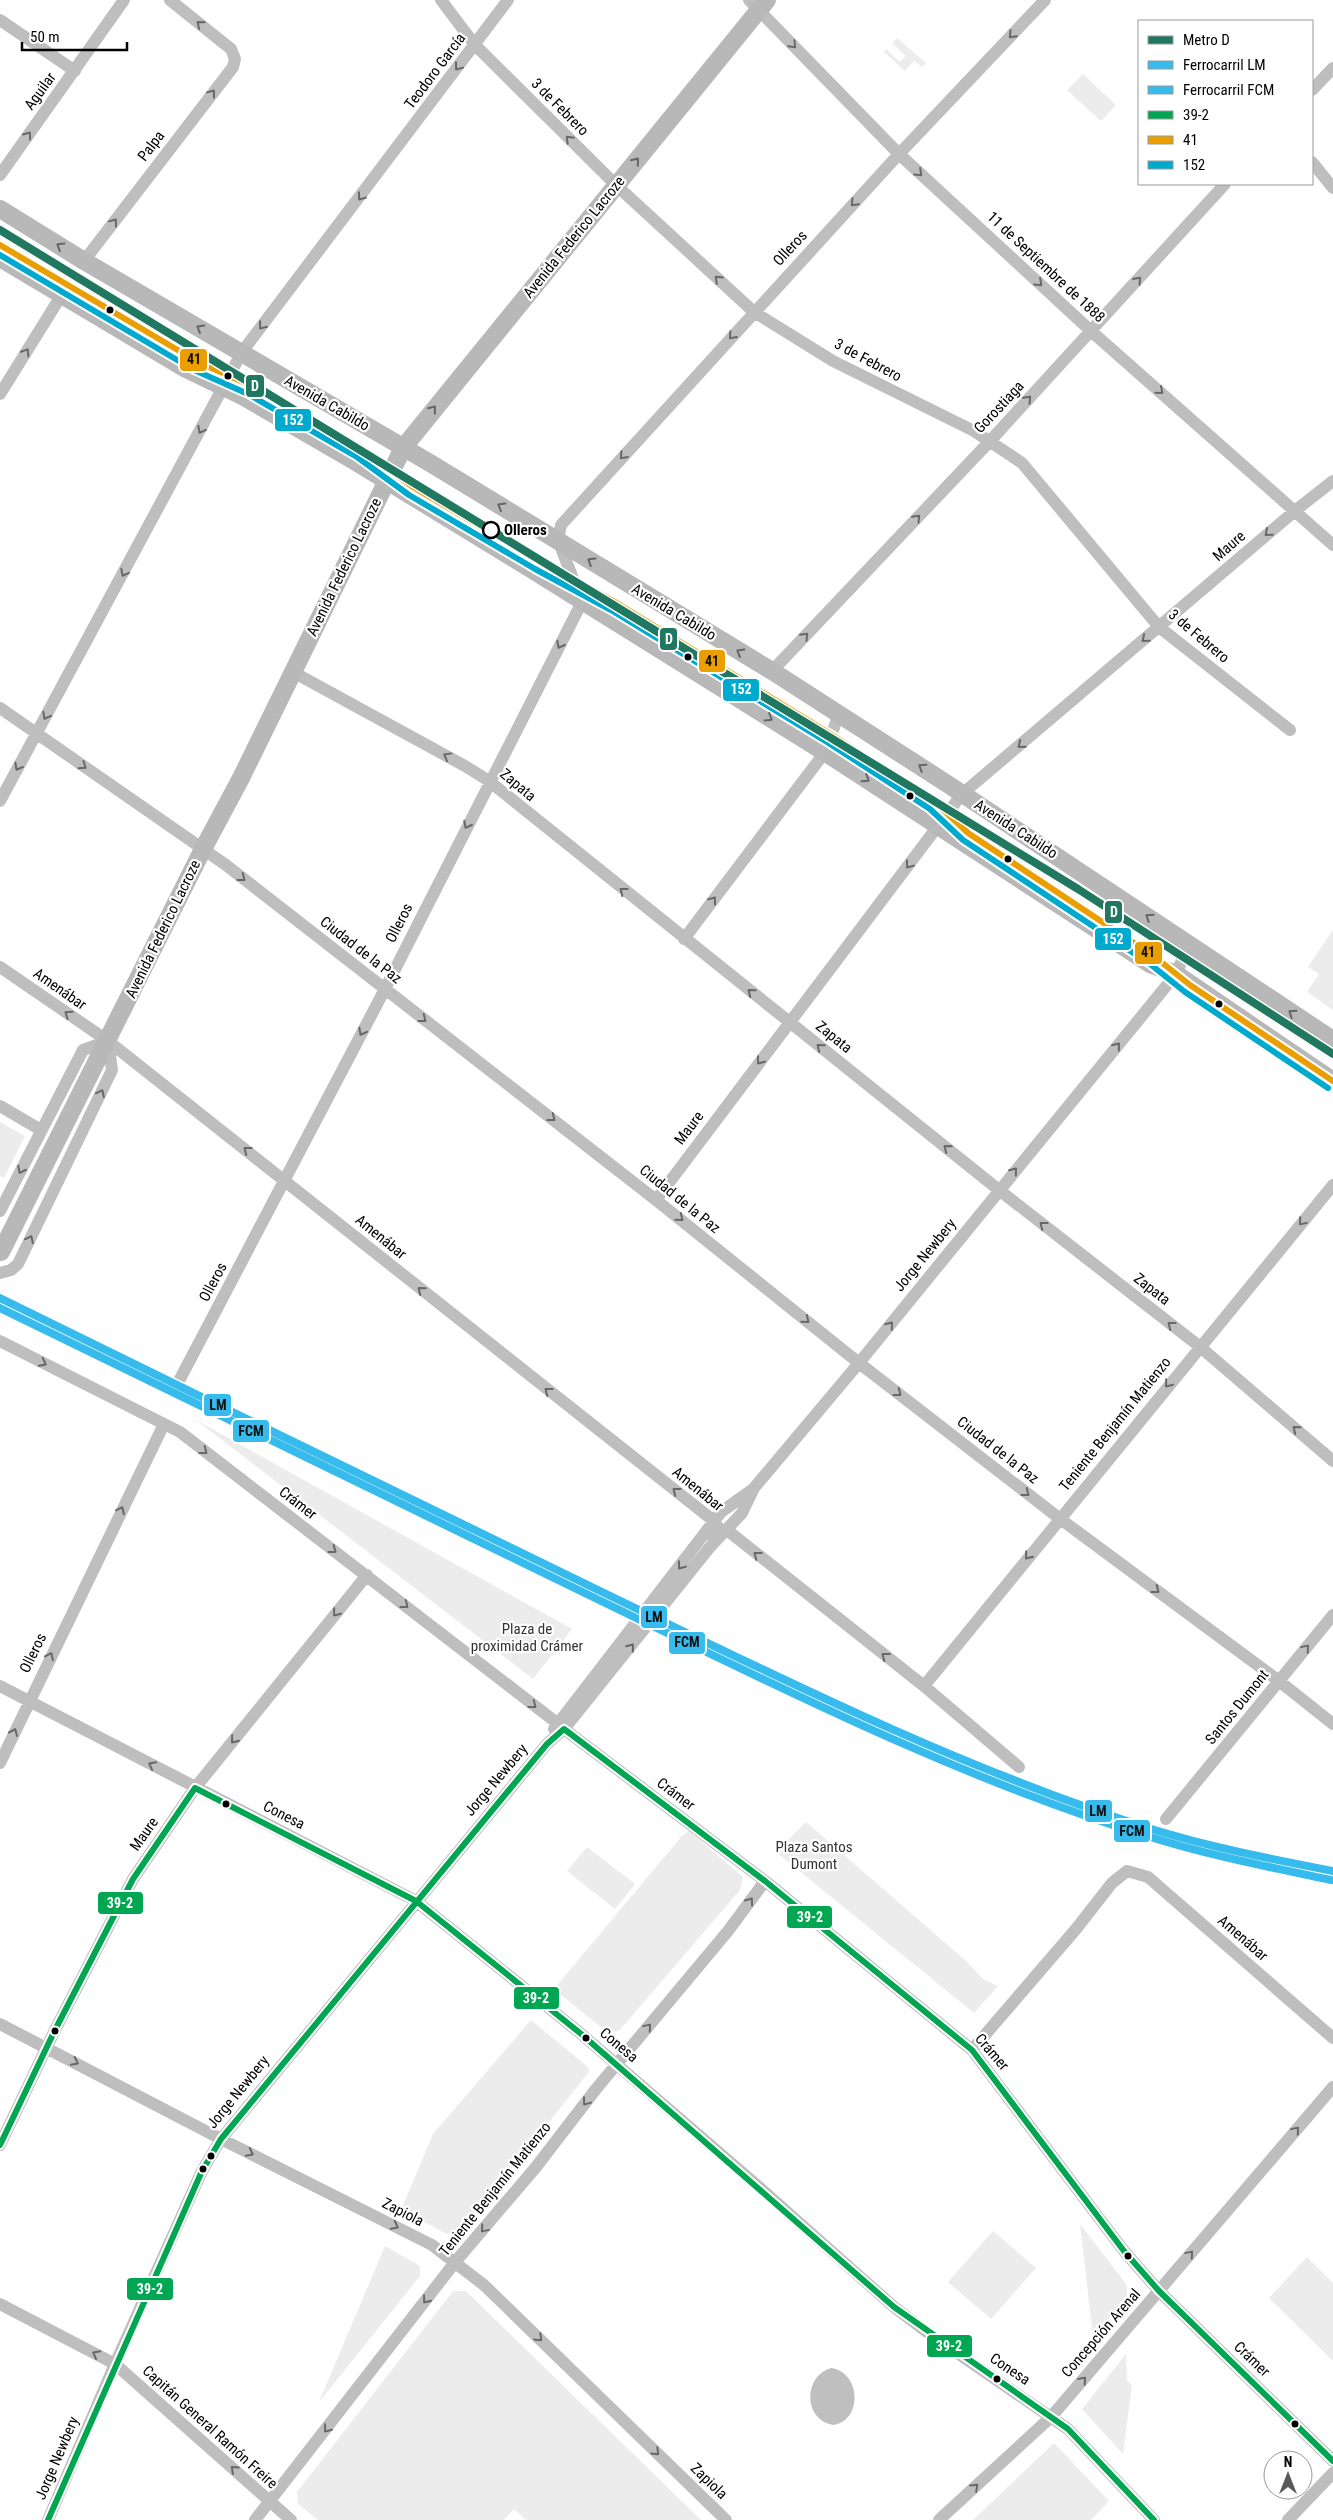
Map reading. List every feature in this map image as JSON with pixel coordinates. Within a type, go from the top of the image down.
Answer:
[{"type":"main road","name":"Avenida Federico Lacroze","points":[[1,1252],[203,849],[241,778],[353,551],[385,481],[403,448],[616,185],[759,3]]},
{"type":"main road","name":"Avenida Cabildo","points":[[0,209],[84,261],[242,352],[558,540],[772,672],[962,794],[1333,1040]]},
{"type":"main road","points":[[0,258],[186,369],[224,388],[385,481],[825,752],[1150,964],[1176,974],[1333,1081]]},
{"type":"street","name":"Aguilar","points":[[0,175],[124,0]]},
{"type":"street","name":"Palpa","points":[[84,261],[232,67],[235,59],[231,49],[170,0]]},
{"type":"street","name":"3 de Febrero","points":[[441,0],[475,46],[616,185],[754,312],[833,361],[991,440],[1022,463],[1159,627],[1290,730]]},
{"type":"street","name":"Teodoro García","points":[[0,801],[242,352],[508,0]]},
{"type":"street","name":"Olleros","points":[[558,540],[561,525],[899,154],[1045,0]]},
{"type":"street","name":"11 de Septiembre de 1888","points":[[759,3],[899,154],[1091,332],[1296,510],[1333,545]]},
{"type":"street","points":[[0,20],[75,71]]},
{"type":"street","points":[[1313,89],[1333,68]]},
{"type":"street","points":[[1313,163],[1333,188]]},
{"type":"street","name":"Gorostiaga","points":[[772,672],[991,440],[1224,185]]},
{"type":"street","points":[[0,394],[61,296]]},
{"type":"street","name":"Maure","points":[[656,1200],[962,794],[1296,510],[1333,481]]},
{"type":"street","points":[[558,540],[582,602]]},
{"type":"street","name":"Olleros","points":[[180,1379],[385,989],[488,781],[582,602]]},
{"type":"street","name":"Zapata","points":[[293,672],[465,766],[488,781],[999,1190],[1199,1346],[1333,1461]]},
{"type":"street","name":"Ciudad de la Paz","points":[[0,708],[203,849],[656,1200],[860,1364],[1059,1518],[1279,1681],[1333,1724]]},
{"type":"street","points":[[684,939],[825,752],[839,714]]},
{"type":"street","name":"Jorge Newbery","points":[[663,1598],[721,1512],[754,1488],[860,1364],[999,1190],[1176,974],[1189,944]]},
{"type":"street","name":"Amenábar","points":[[0,967],[108,1041],[714,1522],[718,1528],[710,1547]]},
{"type":"street","points":[[0,1211],[84,1050],[108,1041],[112,1070],[18,1264],[11,1270],[0,1273]]},
{"type":"street","points":[[0,1106],[41,1130]]},
{"type":"street","name":"Teniente Benjamín Matienzo","points":[[924,1686],[1199,1346],[1333,1185]]},
{"type":"street","name":"Crámer","points":[[0,1341],[180,1432],[560,1726],[765,1881],[972,2050],[1124,2251],[1159,2291],[1333,2461]]},
{"type":"street","name":"Olleros","points":[[0,1763],[28,1700],[164,1424]]},
{"type":"street","name":"Jorge Newbery","points":[[48,2520],[114,2364],[202,2171],[221,2139],[547,1744],[663,1598],[742,1513],[754,1488]]},
{"type":"street","name":"Amenábar","points":[[727,1530],[924,1686],[1019,1767]]},
{"type":"street","name":"Maure","points":[[0,2145],[47,2047],[133,1878],[195,1788],[367,1575]]},
{"type":"street","name":"Santos Dumont","points":[[1166,1819],[1333,1615]]},
{"type":"street","name":"Conesa","points":[[0,1686],[416,1901],[616,2064],[759,2187],[894,2307],[926,2332],[1068,2429],[1154,2520]]},
{"type":"street","name":"Amenábar","points":[[972,2050],[1076,1929],[1112,1883],[1127,1871],[1148,1877],[1333,2038]]},
{"type":"street","name":"Teniente Benjamín Matienzo","points":[[255,2520],[456,2262],[536,2167],[616,2064],[728,1931],[765,1881]]},
{"type":"street","name":"Zapiola","points":[[0,2024],[221,2139],[432,2245],[484,2284],[726,2520]]},
{"type":"street","name":"Concepción Arenal","points":[[939,2520],[1052,2417],[1333,2086]]},
{"type":"street","name":"Capitán General Ramón Freire","points":[[0,2304],[114,2364],[291,2520]]},
{"type":"street","points":[[1288,2520],[1333,2473]]},
{"type":"green space","points":[[897,38],[926,63],[922,67],[914,61],[905,71],[884,52],[886,49],[900,62],[906,56],[892,43]]},
{"type":"green space","points":[[1083,74],[1116,105],[1101,121],[1067,90]]},
{"type":"green space","points":[[1333,930],[1333,1010],[1307,992],[1319,974],[1308,967]]},
{"type":"green space","points":[[0,1122],[25,1136],[4,1178],[0,1176]]},
{"type":"green space","name":"Plaza de proximidad Crámer","points":[[196,1420],[572,1629],[533,1679]]},
{"type":"green space","name":"Plaza Santos Dumont","points":[[806,1822],[966,1961],[983,1979],[998,1986],[974,2013],[776,1852]]},
{"type":"green space","points":[[689,1831],[743,1877],[740,1890],[619,2031],[607,2032],[554,1989],[681,1837]]},
{"type":"green space","points":[[587,1847],[635,1884],[615,1909],[567,1871]]},
{"type":"green space","points":[[531,2020],[588,2067],[589,2072],[463,2230],[447,2234],[401,2210],[433,2134]]},
{"type":"green space","points":[[1080,2224],[1127,2285],[1127,2298],[1093,2337]]},
{"type":"green space","points":[[993,2231],[1036,2268],[991,2319],[948,2282]]},
{"type":"green space","points":[[385,2246],[420,2266],[420,2276],[319,2402]]},
{"type":"green space","points":[[1307,2257],[1333,2283],[1333,2361],[1269,2298]]},
{"type":"green space","points":[[453,2291],[466,2291],[701,2520],[526,2520],[514,2509],[504,2520],[318,2520],[298,2504],[297,2492]]},
{"type":"green space","points":[[1126,2354],[1127,2381],[1132,2385],[1123,2454],[1082,2409]]},
{"type":"green space","points":[[1054,2443],[1109,2501],[1091,2520],[973,2520]]},
{"type":"shaded area","points":[[831,2368],[841,2371],[848,2378],[853,2387],[854,2396],[850,2415],[843,2422],[833,2425],[823,2421],[816,2415],[810,2398],[811,2388],[815,2380]]},
{"type":"metro line","name":"D","points":[[0,230],[1078,889],[1333,1054]]},
{"type":"rail line","name":"LM","points":[[0,1298],[733,1655],[938,1749],[1077,1804],[1148,1828],[1217,1847],[1333,1871]]},
{"type":"rail line","name":"FCM","points":[[0,1308],[800,1697],[937,1758],[1006,1786],[1147,1836],[1215,1855],[1331,1880]]},
{"type":"transit line","name":"41","points":[[0,245],[198,362],[252,386],[362,450],[413,487],[539,561],[615,602],[832,735],[935,802],[968,833],[1155,957],[1190,985],[1333,1081]]},
{"type":"transit line","name":"152","points":[[0,255],[194,370],[248,394],[357,457],[409,495],[535,569],[611,610],[827,742],[930,809],[963,840],[1150,964],[1185,992],[1328,1088]]},
{"type":"transit line","name":"39-2","points":[[48,2520],[202,2171],[221,2139],[547,1744],[564,1729],[765,1881],[972,2050],[1124,2251],[1159,2291],[1333,2461]]},
{"type":"transit line","name":"39-2","points":[[0,2145],[55,2030],[133,1879],[195,1788],[416,1901],[580,2033],[894,2307],[1068,2429],[1154,2520]]},
{"type":"place","name":"Olleros","points":[[491,530]]}]
